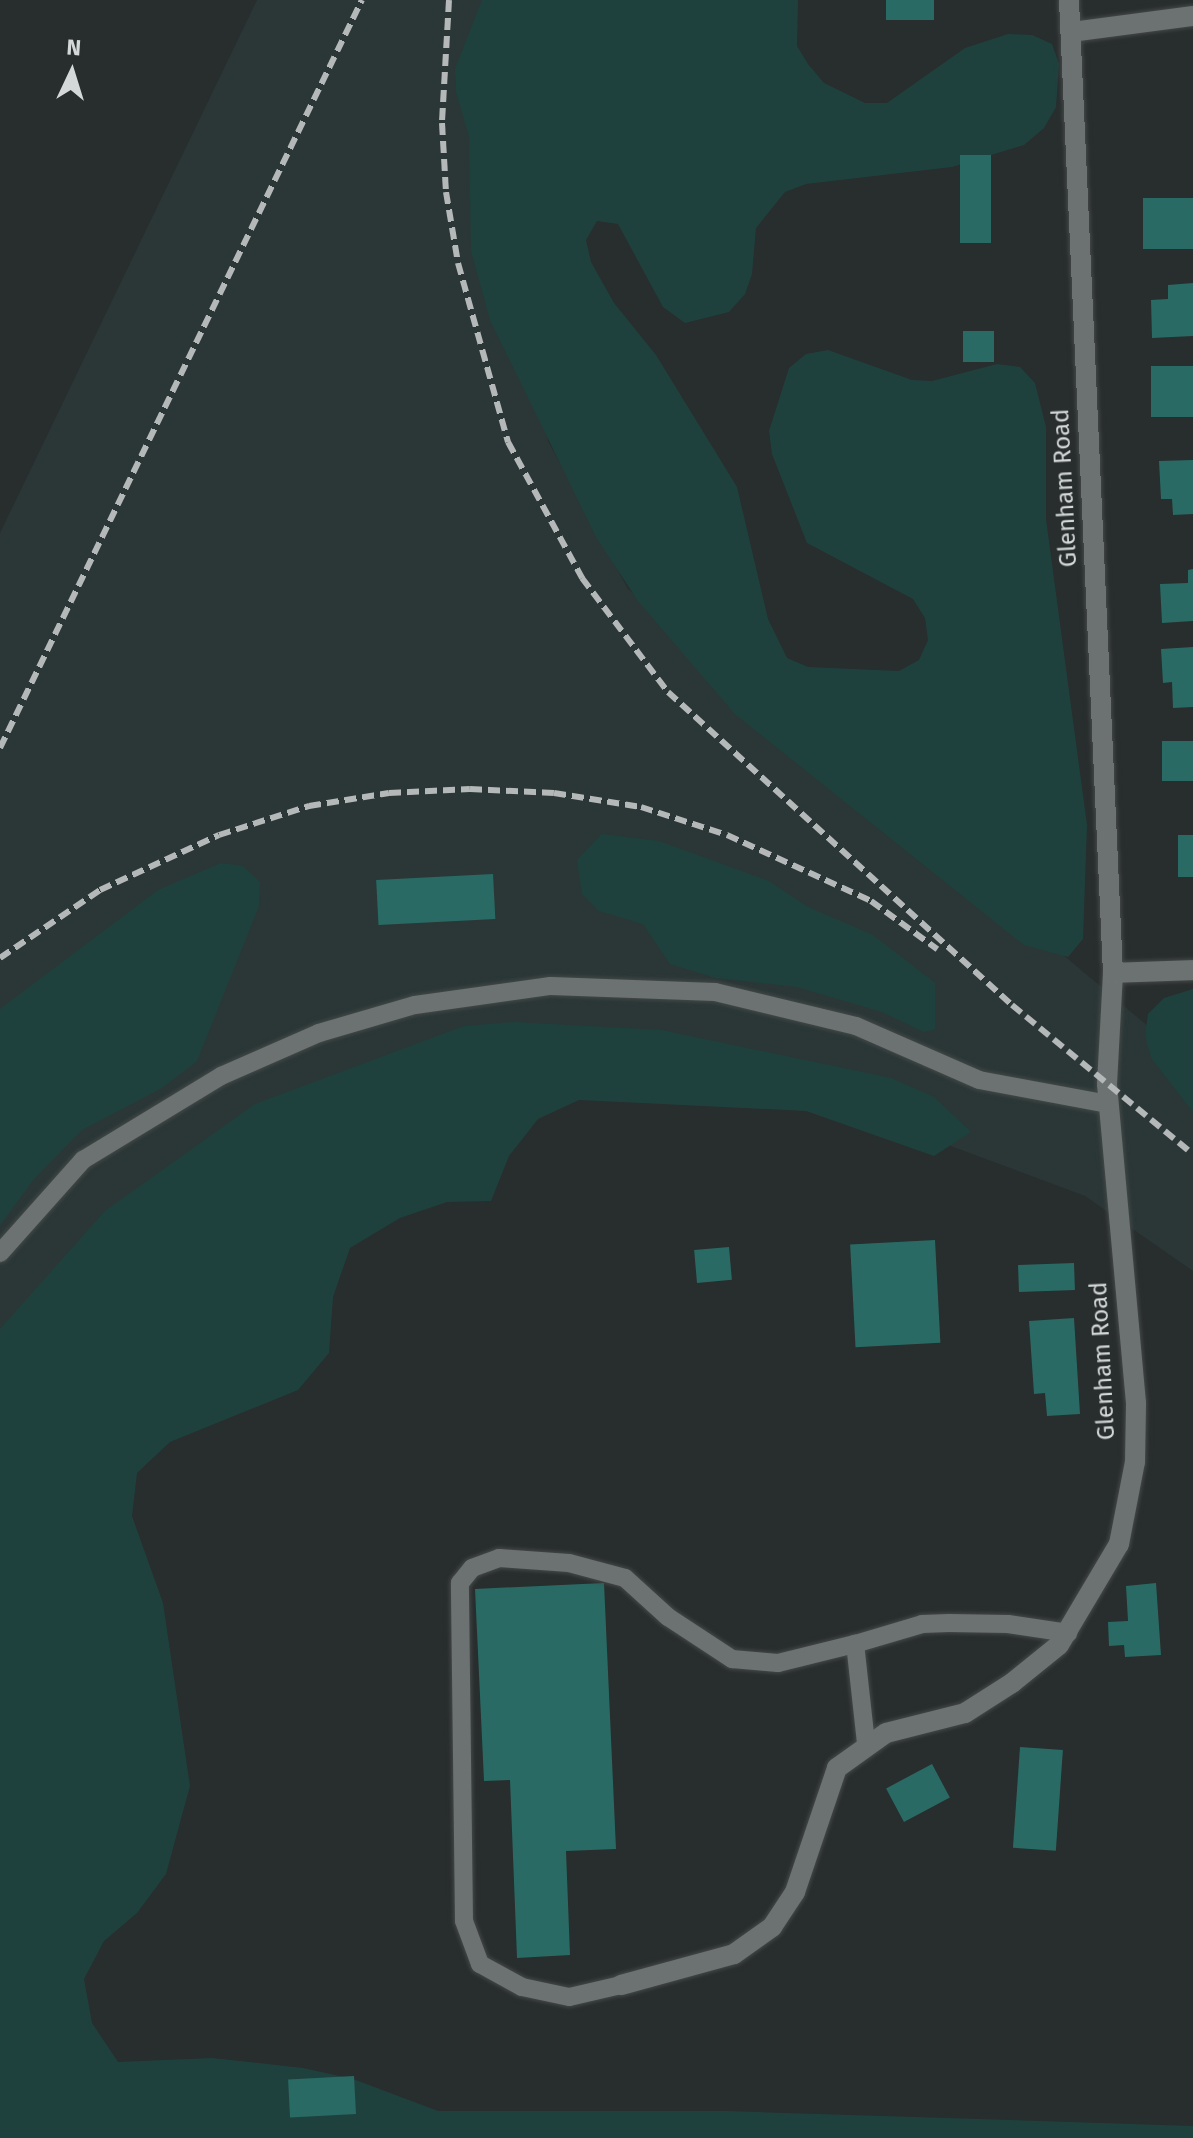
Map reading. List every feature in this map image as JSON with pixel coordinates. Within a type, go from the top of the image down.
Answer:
[{"type":"street","name":"Glenham Road","points":[[621,1985],[734,1954],[772,1927],[795,1892],[837,1768],[866,1743],[965,1713],[1012,1683],[1068,1633],[1119,1544],[1135,1462],[1136,1403],[1108,1094],[1113,973],[1069,0]]},
{"type":"street","points":[[1071,32],[1193,16]]},
{"type":"street","points":[[1113,973],[1193,970]]},
{"type":"lane","points":[[0,1253],[83,1160],[221,1076],[319,1033],[415,1005],[536,988],[715,992],[856,1026],[979,1080],[1108,1094]]},
{"type":"lane","points":[[621,1985],[569,1997],[522,1987],[480,1964],[464,1921],[460,1583],[472,1568],[499,1558],[569,1563],[625,1578],[668,1617],[732,1659],[778,1663],[909,1627],[949,1623],[1008,1624],[1068,1633]]},
{"type":"lane","points":[[855,1644],[866,1743]]},
{"type":"shaded area","points":[[257,0],[486,0],[548,441],[628,589],[1193,1064],[1193,1271],[1085,1196],[792,1087],[413,1085],[0,1476],[0,533]]},
{"type":"shaded area","points":[[482,0],[798,0],[797,46],[808,64],[824,83],[865,103],[887,103],[965,48],[1008,34],[1032,35],[1052,44],[1059,64],[1056,107],[1044,128],[1024,145],[952,167],[806,184],[785,192],[756,228],[752,274],[745,294],[729,312],[685,323],[663,307],[618,224],[597,221],[586,240],[591,262],[614,303],[656,355],[737,487],[768,619],[787,658],[808,667],[899,671],[919,660],[928,640],[925,618],[913,599],[807,543],[772,454],[769,431],[789,368],[806,354],[828,350],[912,380],[932,381],[997,364],[1020,367],[1035,383],[1046,427],[1046,519],[1087,825],[1083,939],[1068,957],[1024,945],[735,714],[638,601],[596,537],[490,320],[471,251],[469,137],[456,92],[455,69]]},
{"type":"shaded area","points":[[602,834],[659,841],[769,881],[808,907],[873,935],[935,983],[935,1029],[924,1032],[882,1012],[797,987],[716,978],[670,964],[643,924],[599,911],[582,894],[577,860]]},
{"type":"shaded area","points":[[221,863],[243,866],[260,882],[259,906],[197,1061],[162,1088],[82,1130],[34,1179],[0,1225],[0,1009],[158,890]]},
{"type":"shaded area","points":[[1193,989],[1193,1112],[1151,1058],[1145,1035],[1148,1014],[1164,998]]},
{"type":"shaded area","points":[[514,1022],[661,1030],[891,1078],[934,1097],[971,1132],[934,1156],[806,1111],[579,1100],[538,1119],[509,1156],[491,1201],[447,1202],[400,1218],[350,1248],[333,1297],[329,1353],[298,1390],[170,1442],[137,1473],[132,1516],[163,1603],[190,1786],[166,1874],[137,1913],[104,1941],[84,1979],[92,2023],[118,2062],[212,2058],[303,2068],[353,2079],[438,2111],[727,2111],[1193,2126],[1193,2138],[0,2138],[0,1329],[105,1211],[255,1104],[464,1026]]},
{"type":"building","points":[[886,0],[934,0],[934,20],[886,20]]},
{"type":"building","points":[[960,155],[991,155],[991,243],[960,243]]},
{"type":"building","points":[[1143,198],[1193,198],[1193,249],[1143,249]]},
{"type":"building","points":[[1193,283],[1193,336],[1152,338],[1151,300],[1168,299],[1168,285]]},
{"type":"building","points":[[963,331],[994,331],[994,362],[963,362]]},
{"type":"building","points":[[1151,366],[1193,366],[1193,417],[1151,417]]},
{"type":"building","points":[[1193,460],[1193,514],[1173,515],[1172,499],[1161,499],[1159,461]]},
{"type":"building","points":[[1193,569],[1193,621],[1162,623],[1160,584],[1188,583],[1188,570]]},
{"type":"building","points":[[1193,647],[1193,707],[1173,708],[1172,682],[1163,683],[1161,649]]},
{"type":"building","points":[[1162,741],[1193,741],[1193,781],[1162,781]]},
{"type":"building","points":[[1178,835],[1193,835],[1193,877],[1178,877]]},
{"type":"building","points":[[493,874],[495,919],[379,925],[376,880]]},
{"type":"building","points":[[935,1240],[940,1343],[856,1347],[850,1244]]},
{"type":"building","points":[[729,1247],[732,1280],[697,1283],[694,1250]]},
{"type":"building","points":[[1074,1263],[1075,1290],[1019,1292],[1018,1265]]},
{"type":"building","points":[[1074,1318],[1080,1414],[1047,1416],[1045,1393],[1034,1394],[1029,1321]]},
{"type":"building","points":[[604,1583],[616,1849],[566,1851],[570,1955],[517,1958],[510,1780],[484,1781],[475,1589]]},
{"type":"building","points":[[1156,1583],[1161,1655],[1125,1657],[1124,1645],[1109,1646],[1108,1622],[1128,1621],[1126,1586]]},
{"type":"building","points":[[1020,1747],[1063,1750],[1056,1851],[1013,1848]]},
{"type":"building","points":[[932,1764],[950,1798],[904,1822],[886,1788]]},
{"type":"building","points":[[354,2076],[356,2114],[290,2117],[288,2079]]},
{"type":"railway","points":[[0,748],[362,0]]},
{"type":"railway","points":[[449,0],[442,123],[446,192],[458,263],[508,442],[582,578],[668,692],[1012,1005],[1193,1154]]},
{"type":"railway","points":[[0,958],[100,890],[219,835],[309,806],[389,793],[470,789],[554,793],[641,807],[727,835],[871,901],[937,949]]}]
